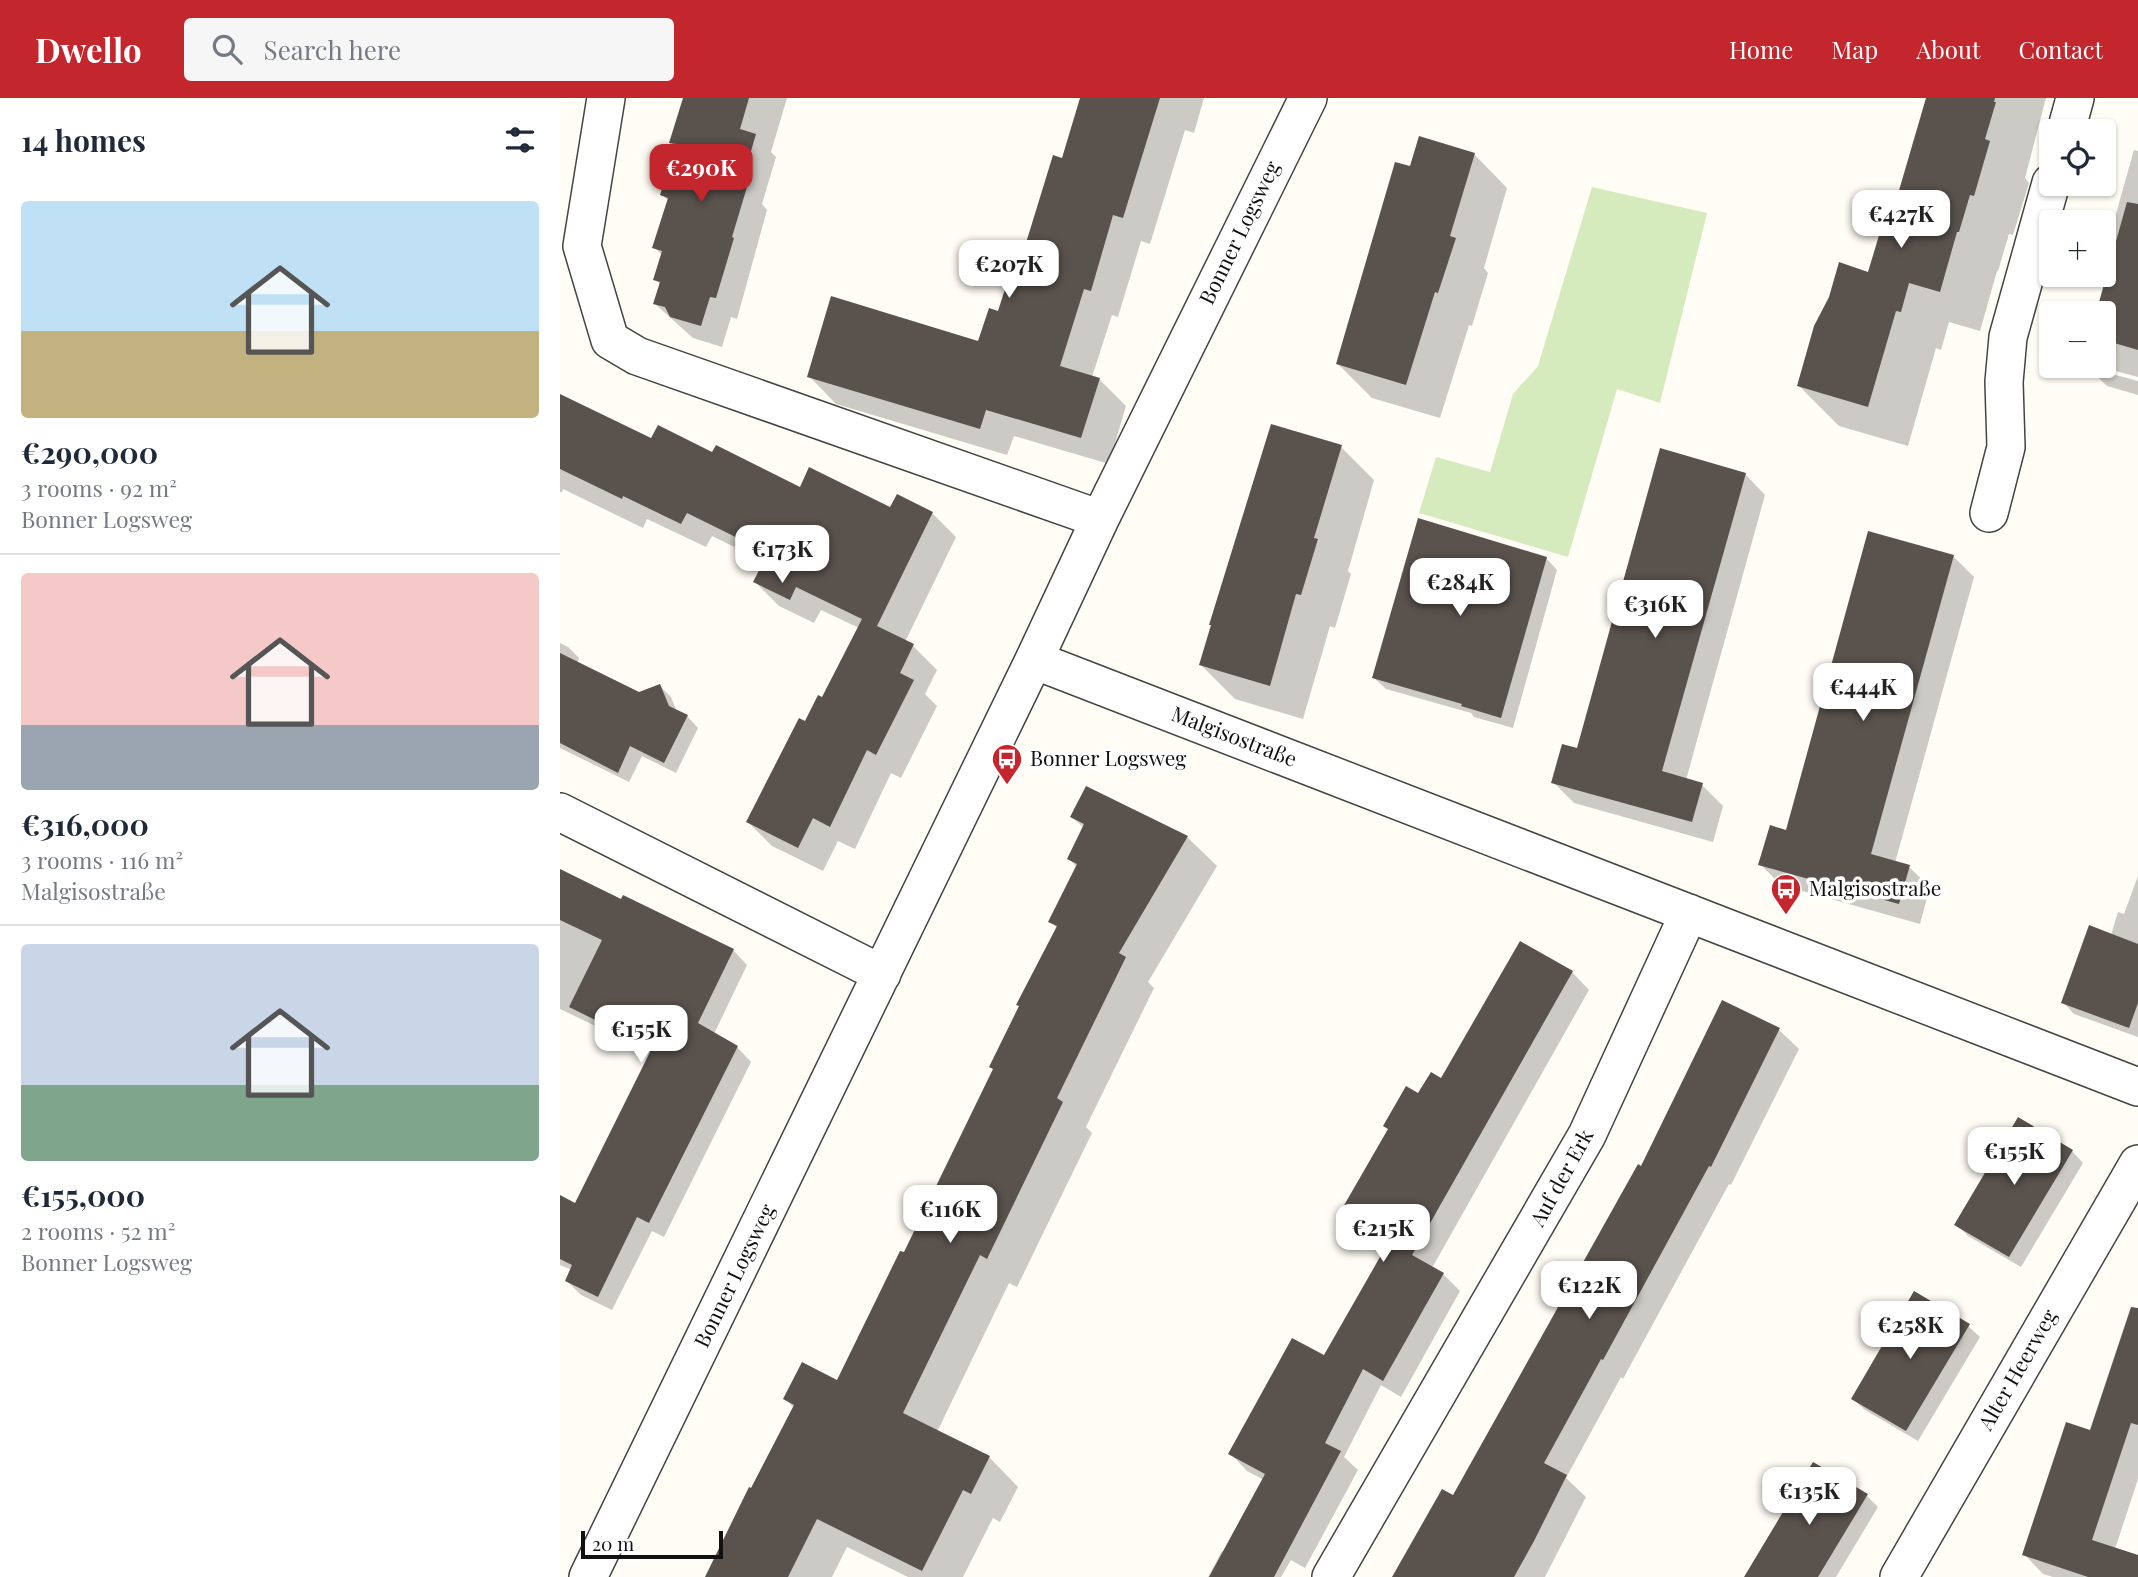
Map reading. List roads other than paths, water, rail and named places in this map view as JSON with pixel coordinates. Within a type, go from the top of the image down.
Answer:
[{"type":"street","points":[[606,98],[582,246],[610,340],[637,356],[1100,519]]},
{"type":"street","name":"Bonner Logsweg","points":[[589,1577],[1100,519],[1307,98]]},
{"type":"street","points":[[2069,119],[2075,98]]},
{"type":"street","points":[[1989,513],[2006,447],[2004,382],[2008,337],[2047,196]]},
{"type":"street","name":"Malgisostraße","points":[[1034,660],[2138,1087]]},
{"type":"street","points":[[560,812],[882,974]]},
{"type":"street","name":"Auf der Erk","points":[[1331,1577],[1587,1135],[1689,913]]},
{"type":"street","name":"Alter Heerweg","points":[[1899,1577],[2138,1164]]},
{"type":"place","name":"Bonner Logsweg","points":[[1007,786]]},
{"type":"place","name":"Malgisostraße","points":[[1786,916]]}]
